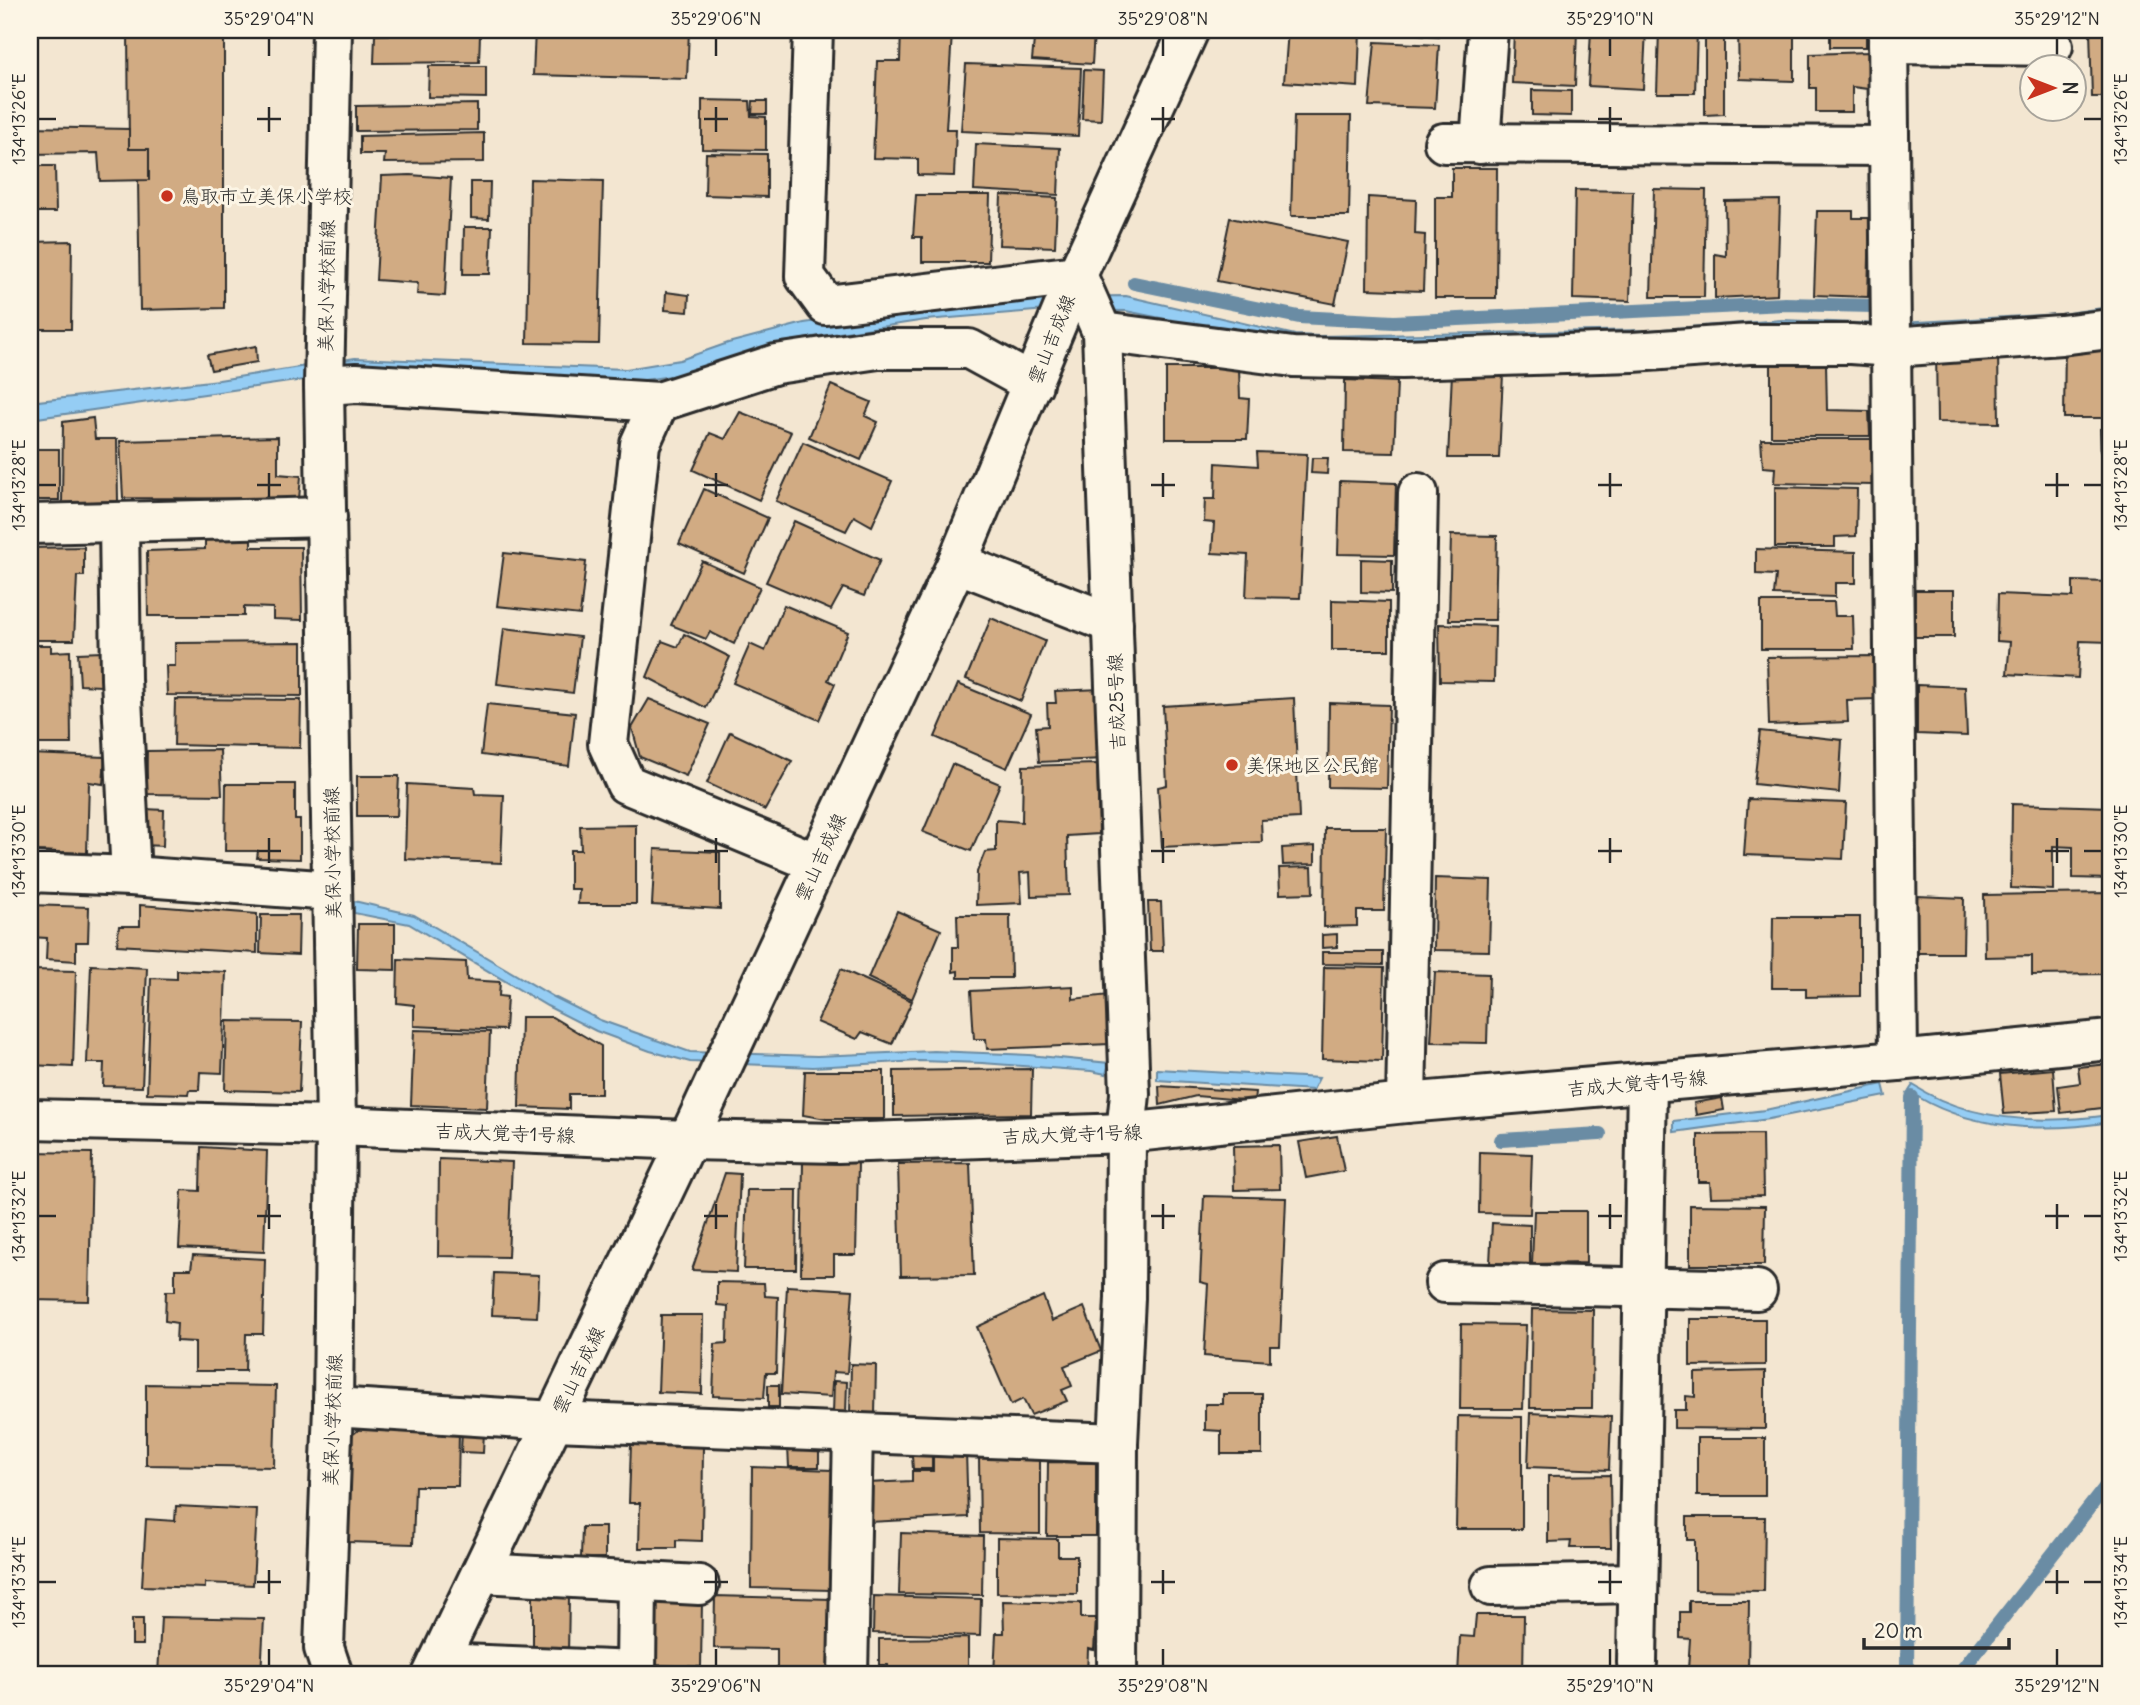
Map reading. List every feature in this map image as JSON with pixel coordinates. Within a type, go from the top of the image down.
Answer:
[{"type":"street","name":"美保小学校前線","points":[[332,30],[324,385],[336,1126],[333,1408],[324,1648],[333,1675]]},
{"type":"street","points":[[813,30],[805,276],[826,305],[1077,275]]},
{"type":"street","name":"雲山吉成線","points":[[435,1669],[688,1140],[957,563],[1077,275],[1188,30]]},
{"type":"street","points":[[1488,30],[1462,144],[1888,146]]},
{"type":"street","points":[[1898,1061],[1888,37],[2053,46]]},
{"type":"street","name":"吉成25号線","points":[[1077,275],[1102,332],[1130,1094],[1126,1133],[1125,1298],[1118,1443],[1116,1675]]},
{"type":"street","points":[[1102,332],[1293,357],[1332,359],[1620,352],[1749,344],[1892,346],[2061,335],[2110,329]]},
{"type":"street","points":[[324,385],[356,383],[659,402],[776,364],[878,349],[969,349],[1033,384]]},
{"type":"street","points":[[659,402],[640,444],[608,744],[626,783],[817,863]]},
{"type":"street","points":[[1406,1103],[1418,493]]},
{"type":"street","points":[[30,523],[327,517]]},
{"type":"street","points":[[119,522],[121,679],[131,876]]},
{"type":"street","points":[[957,563],[1113,624]]},
{"type":"street","points":[[30,872],[131,876],[332,891]]},
{"type":"street","name":"吉成大覚寺1号線","points":[[30,1119],[838,1143],[1126,1133],[1406,1103],[2110,1040]]},
{"type":"street","points":[[1637,1663],[1647,1082]]},
{"type":"street","points":[[1445,1283],[1757,1290]]},
{"type":"street","points":[[333,1408],[554,1421],[1118,1443]]},
{"type":"street","points":[[848,1675],[853,1433]]},
{"type":"street","points":[[481,1573],[699,1584]]},
{"type":"street","points":[[435,1669],[636,1671],[637,1582]]},
{"type":"street","points":[[1491,1587],[1638,1583]]},
{"type":"water","points":[[1126,296],[1295,335],[1320,336],[1648,330],[1782,320],[1882,324],[2061,314],[2110,307],[2110,322],[1376,352],[1200,326],[1126,311],[1047,310],[926,320],[813,337],[771,346],[684,374],[625,383],[352,373],[30,419],[30,402],[219,380],[355,358],[626,369],[680,360],[728,343],[804,323],[873,313],[1034,297]]},
{"type":"water","points":[[354,901],[414,915],[554,997],[600,1020],[690,1052],[817,1056],[934,1051],[1029,1055],[1109,1063],[1106,1074],[982,1063],[919,1061],[813,1067],[690,1062],[596,1031],[547,1006],[409,924],[354,913]]},
{"type":"water","points":[[1157,1069],[1319,1078],[1313,1090],[1157,1080]]},
{"type":"water","points":[[1883,1084],[1886,1096],[1769,1119],[1674,1132],[1674,1121],[1765,1110]]},
{"type":"water","points":[[1913,1085],[1935,1098],[1984,1114],[2034,1119],[2110,1115],[2110,1122],[2033,1127],[1980,1121],[1931,1104],[1909,1091]]},
{"type":"building","points":[[128,30],[224,30],[224,308],[140,310],[138,180],[149,180],[149,149],[129,149]]},
{"type":"building","points":[[403,30],[458,30],[459,35],[480,35],[479,62],[374,63],[375,35],[403,34]]},
{"type":"building","points":[[535,30],[689,30],[687,79],[533,75]]},
{"type":"building","points":[[901,30],[952,33],[946,129],[956,129],[954,176],[918,175],[918,159],[873,158],[877,61],[900,61]]},
{"type":"building","points":[[1035,30],[1105,30],[1105,33],[1094,32],[1092,64],[1032,60]]},
{"type":"building","points":[[1288,30],[1360,30],[1358,87],[1284,82]]},
{"type":"building","points":[[1374,30],[1438,30],[1438,36]]},
{"type":"building","points":[[1514,30],[1577,30],[1575,86],[1512,83]]},
{"type":"building","points":[[1591,30],[1646,30],[1643,89],[1588,86]]},
{"type":"building","points":[[1659,30],[1697,30],[1695,93],[1657,93]]},
{"type":"building","points":[[1738,30],[1794,30],[1794,81],[1739,79]]},
{"type":"building","points":[[1830,30],[1866,30],[1866,47],[1830,47]]},
{"type":"building","points":[[2090,30],[2110,30],[2110,97],[2092,97]]},
{"type":"building","points":[[1724,38],[1724,114],[1705,115],[1705,39]]},
{"type":"building","points":[[1375,42],[1439,45],[1435,108],[1369,106]]},
{"type":"building","points":[[1868,52],[1868,89],[1852,87],[1852,112],[1816,112],[1816,88],[1810,88],[1810,54]]},
{"type":"building","points":[[966,64],[1081,68],[1078,136],[961,131]]},
{"type":"building","points":[[429,66],[486,66],[486,98],[428,97]]},
{"type":"building","points":[[1084,70],[1103,71],[1101,120],[1082,119]]},
{"type":"building","points":[[1532,90],[1571,91],[1571,116],[1532,115]]},
{"type":"building","points":[[702,100],[750,101],[751,116],[766,117],[766,150],[702,149]]},
{"type":"building","points":[[753,101],[767,101],[767,114],[752,114]]},
{"type":"building","points":[[477,104],[477,130],[356,131],[356,106]]},
{"type":"building","points":[[1294,116],[1351,116],[1349,216],[1291,216]]},
{"type":"building","points":[[30,127],[129,129],[129,149],[149,149],[149,180],[100,181],[98,153],[30,154]]},
{"type":"building","points":[[484,133],[484,162],[384,163],[385,154],[360,154],[360,136]]},
{"type":"building","points":[[976,144],[1060,148],[1058,195],[974,190]]},
{"type":"building","points":[[706,153],[767,154],[767,197],[705,195]]},
{"type":"building","points":[[31,166],[55,166],[56,212],[30,212]]},
{"type":"building","points":[[1452,168],[1497,168],[1496,298],[1435,298],[1435,197],[1452,197]]},
{"type":"building","points":[[382,176],[451,178],[445,296],[417,294],[418,283],[376,280]]},
{"type":"building","points":[[530,179],[603,181],[599,344],[527,343]]},
{"type":"building","points":[[471,182],[490,182],[489,219],[471,218]]},
{"type":"building","points":[[1654,189],[1706,190],[1704,297],[1651,297]]},
{"type":"building","points":[[1575,190],[1633,191],[1630,301],[1573,299]]},
{"type":"building","points":[[916,195],[990,195],[988,262],[922,262],[922,237],[913,237]]},
{"type":"building","points":[[1001,195],[1057,198],[1055,247],[999,245]]},
{"type":"building","points":[[1368,197],[1416,200],[1415,234],[1425,235],[1423,291],[1367,289]]},
{"type":"building","points":[[1780,200],[1777,295],[1715,298],[1715,254],[1726,256],[1725,201]]},
{"type":"building","points":[[1817,211],[1853,211],[1853,218],[1870,218],[1868,297],[1814,295]]},
{"type":"building","points":[[1230,218],[1348,242],[1335,304],[1217,281]]},
{"type":"building","points":[[464,227],[492,227],[490,274],[463,274]]},
{"type":"building","points":[[72,241],[71,329],[30,329],[30,242]]},
{"type":"building","points":[[666,292],[689,295],[688,312],[665,310]]},
{"type":"building","points":[[2065,343],[2110,344],[2110,418],[2064,418]]},
{"type":"building","points":[[256,346],[257,362],[211,370],[207,355]]},
{"type":"building","points":[[1936,350],[1998,350],[1999,423],[1937,422]]},
{"type":"building","points":[[1826,363],[1827,410],[1869,411],[1870,436],[1771,436],[1771,364]]},
{"type":"building","points":[[1166,368],[1239,368],[1240,398],[1249,399],[1247,439],[1166,439]]},
{"type":"building","points":[[1452,373],[1503,374],[1499,458],[1448,458]]},
{"type":"building","points":[[1345,380],[1397,382],[1394,453],[1344,452]]},
{"type":"building","points":[[831,385],[871,402],[865,416],[878,422],[861,460],[809,437]]},
{"type":"building","points":[[740,412],[791,432],[759,500],[693,470],[710,433],[725,439]]},
{"type":"building","points":[[93,418],[95,439],[117,439],[118,501],[62,503],[63,422]]},
{"type":"building","points":[[2110,428],[2110,457],[2101,458],[2100,429]]},
{"type":"building","points":[[278,437],[278,474],[301,476],[299,499],[123,498],[120,441]]},
{"type":"building","points":[[1761,439],[1872,439],[1872,485],[1774,483],[1775,468],[1763,467]]},
{"type":"building","points":[[803,442],[892,481],[872,526],[854,516],[846,531],[776,501]]},
{"type":"building","points":[[30,449],[59,449],[59,500],[30,500]]},
{"type":"building","points":[[1257,452],[1307,454],[1300,598],[1246,597],[1248,555],[1212,553],[1214,523],[1204,522],[1205,499],[1215,499],[1216,463],[1258,466]]},
{"type":"building","points":[[1312,458],[1328,458],[1327,474],[1311,473]]},
{"type":"building","points":[[1340,481],[1396,483],[1394,555],[1338,554]]},
{"type":"building","points":[[1775,487],[1857,489],[1856,536],[1835,537],[1835,547],[1775,547]]},
{"type":"building","points":[[704,489],[768,518],[744,573],[679,544]]},
{"type":"building","points":[[794,521],[880,560],[864,596],[843,588],[831,610],[766,582]]},
{"type":"building","points":[[1451,535],[1497,536],[1495,620],[1449,620]]},
{"type":"building","points":[[251,538],[251,547],[301,547],[302,620],[273,619],[273,608],[244,607],[244,616],[148,616],[147,551],[205,549],[205,539]]},
{"type":"building","points":[[84,547],[84,576],[77,576],[74,640],[30,640],[30,548]]},
{"type":"building","points":[[1756,549],[1856,552],[1856,583],[1835,583],[1835,597],[1774,595],[1776,575],[1756,574]]},
{"type":"building","points":[[504,553],[586,562],[580,615],[497,606]]},
{"type":"building","points":[[1361,559],[1392,560],[1392,593],[1361,592]]},
{"type":"building","points":[[702,561],[760,587],[734,644],[710,632],[706,639],[671,625]]},
{"type":"building","points":[[2073,581],[2110,582],[2110,642],[2080,641],[2078,678],[2007,674],[2010,642],[1997,641],[1998,594],[2073,597]]},
{"type":"building","points":[[1915,590],[1954,590],[1954,637],[1915,637]]},
{"type":"building","points":[[1332,600],[1389,602],[1389,650],[1332,650]]},
{"type":"building","points":[[1761,602],[1834,602],[1835,616],[1853,616],[1854,649],[1761,649]]},
{"type":"building","points":[[784,605],[848,632],[828,680],[835,684],[819,720],[733,683],[750,644],[765,651]]},
{"type":"building","points":[[991,618],[1045,641],[1021,701],[966,679]]},
{"type":"building","points":[[1439,624],[1495,626],[1494,682],[1440,681]]},
{"type":"building","points":[[504,628],[580,637],[573,693],[497,684]]},
{"type":"building","points":[[684,634],[730,657],[706,708],[647,677],[662,641],[678,647]]},
{"type":"building","points":[[302,642],[302,696],[167,695],[166,666],[175,666],[175,643]]},
{"type":"building","points":[[30,645],[51,645],[51,652],[70,651],[71,744],[30,744]]},
{"type":"building","points":[[101,652],[101,686],[80,685],[78,653]]},
{"type":"building","points":[[1876,656],[1876,699],[1847,700],[1848,722],[1769,725],[1767,657]]},
{"type":"building","points":[[958,684],[1031,714],[1007,768],[935,737]]},
{"type":"building","points":[[1917,685],[1965,687],[1967,736],[1917,734]]},
{"type":"building","points":[[1101,689],[1103,759],[1039,762],[1036,727],[1048,726],[1047,703],[1056,703],[1055,691]]},
{"type":"building","points":[[1294,698],[1299,818],[1261,820],[1262,842],[1162,847],[1158,787],[1167,785],[1163,706]]},
{"type":"building","points":[[175,699],[301,700],[300,748],[174,745]]},
{"type":"building","points":[[649,699],[710,724],[686,776],[640,757],[632,728]]},
{"type":"building","points":[[1329,703],[1389,705],[1387,788],[1328,787]]},
{"type":"building","points":[[487,704],[575,713],[569,766],[481,755]]},
{"type":"building","points":[[1760,731],[1842,740],[1839,793],[1754,784]]},
{"type":"building","points":[[730,732],[792,761],[765,810],[707,783]]},
{"type":"building","points":[[220,750],[222,795],[146,794],[147,751]]},
{"type":"building","points":[[30,754],[105,757],[103,784],[89,782],[87,853],[30,851]]},
{"type":"building","points":[[952,764],[1000,784],[971,851],[923,832]]},
{"type":"building","points":[[1097,764],[1099,834],[1067,836],[1069,895],[1031,896],[1030,872],[1020,873],[1022,903],[976,905],[977,872],[985,852],[996,851],[996,820],[1022,822],[1023,766]]},
{"type":"building","points":[[357,776],[399,776],[397,816],[357,816]]},
{"type":"building","points":[[226,784],[295,784],[295,820],[300,820],[300,859],[257,858],[258,851],[225,851]]},
{"type":"building","points":[[407,784],[474,788],[475,794],[504,795],[501,863],[405,859]]},
{"type":"building","points":[[1748,799],[1846,803],[1843,859],[1744,855]]},
{"type":"building","points":[[2012,804],[2110,807],[2110,879],[2073,878],[2073,847],[2053,846],[2053,890],[2011,888]]},
{"type":"building","points":[[145,809],[164,810],[163,846],[144,845]]},
{"type":"building","points":[[636,825],[636,904],[578,904],[579,889],[570,889],[570,850],[581,850],[580,826]]},
{"type":"building","points":[[1325,828],[1386,828],[1384,911],[1357,911],[1357,926],[1324,927]]},
{"type":"building","points":[[1315,846],[1315,864],[1283,865],[1282,848]]},
{"type":"building","points":[[655,849],[720,852],[720,909],[652,905]]},
{"type":"building","points":[[1312,867],[1313,893],[1280,894],[1279,868]]},
{"type":"building","points":[[1435,878],[1491,880],[1489,951],[1434,950]]},
{"type":"building","points":[[2110,893],[2110,974],[2032,975],[2032,956],[1985,957],[1984,895]]},
{"type":"building","points":[[1917,896],[1964,898],[1963,953],[1915,953]]},
{"type":"building","points":[[1148,902],[1161,902],[1163,951],[1150,951]]},
{"type":"building","points":[[30,905],[89,907],[88,942],[76,942],[76,961],[46,959],[47,938],[30,937]]},
{"type":"building","points":[[140,905],[257,914],[257,953],[117,945],[119,926],[140,926]]},
{"type":"building","points":[[897,911],[941,930],[912,999],[868,978]]},
{"type":"building","points":[[261,915],[299,915],[298,955],[260,953]]},
{"type":"building","points":[[957,915],[1010,915],[1011,978],[958,978],[958,971],[953,972],[953,947],[958,947]]},
{"type":"building","points":[[1773,917],[1860,917],[1860,996],[1806,997],[1806,988],[1772,988]]},
{"type":"building","points":[[358,924],[395,924],[395,970],[357,969]]},
{"type":"building","points":[[1337,934],[1337,947],[1322,948],[1322,935]]},
{"type":"building","points":[[1322,952],[1383,952],[1383,965],[1322,964]]},
{"type":"building","points":[[398,959],[466,962],[467,980],[500,982],[499,996],[507,997],[505,1030],[414,1026],[414,1005],[397,1003]]},
{"type":"building","points":[[91,965],[147,968],[142,1087],[103,1086],[104,1063],[87,1063]]},
{"type":"building","points":[[1324,967],[1384,968],[1382,1061],[1322,1059]]},
{"type":"building","points":[[841,969],[912,1001],[892,1044],[862,1032],[857,1039],[817,1022]]},
{"type":"building","points":[[30,970],[76,971],[73,1067],[30,1065]]},
{"type":"building","points":[[177,970],[226,972],[222,1073],[200,1072],[199,1090],[189,1090],[188,1094],[147,1093],[151,978],[177,979]]},
{"type":"building","points":[[1435,972],[1489,974],[1487,1043],[1431,1042]]},
{"type":"building","points":[[1073,986],[1073,999],[1109,995],[1110,1044],[987,1049],[986,1039],[974,1039],[971,991]]},
{"type":"building","points":[[521,1017],[552,1017],[601,1046],[601,1094],[569,1094],[569,1109],[519,1107]]},
{"type":"building","points":[[227,1021],[302,1022],[299,1092],[225,1090]]},
{"type":"building","points":[[414,1030],[490,1032],[487,1108],[411,1105]]},
{"type":"building","points":[[2110,1064],[2110,1107],[2061,1113],[2058,1086],[2080,1083],[2078,1067]]},
{"type":"building","points":[[1032,1069],[1031,1114],[894,1116],[894,1071]]},
{"type":"building","points":[[2053,1069],[2056,1111],[2004,1114],[2000,1074]]},
{"type":"building","points":[[805,1071],[884,1071],[884,1119],[826,1119],[803,1115]]},
{"type":"building","points":[[1159,1086],[1255,1092],[1254,1101],[1196,1096],[1160,1105]]},
{"type":"building","points":[[1722,1098],[1724,1110],[1696,1115],[1694,1103]]},
{"type":"building","points":[[1762,1134],[1763,1196],[1711,1197],[1710,1182],[1698,1182],[1698,1135]]},
{"type":"building","points":[[1337,1136],[1344,1171],[1306,1178],[1299,1142]]},
{"type":"building","points":[[1279,1145],[1280,1189],[1234,1190],[1233,1146]]},
{"type":"building","points":[[201,1147],[267,1151],[264,1252],[179,1248],[182,1190],[200,1191]]},
{"type":"building","points":[[30,1152],[92,1153],[89,1301],[30,1300]]},
{"type":"building","points":[[1480,1152],[1532,1154],[1530,1214],[1479,1213]]},
{"type":"building","points":[[439,1159],[512,1162],[508,1257],[438,1256]]},
{"type":"building","points":[[803,1162],[858,1163],[856,1255],[834,1255],[834,1275],[801,1275]]},
{"type":"building","points":[[970,1163],[974,1275],[901,1276],[898,1164]]},
{"type":"building","points":[[725,1173],[740,1174],[736,1272],[692,1270]]},
{"type":"building","points":[[747,1190],[797,1190],[796,1269],[744,1269]]},
{"type":"building","points":[[1204,1196],[1286,1198],[1280,1346],[1270,1346],[1270,1361],[1204,1356],[1208,1284],[1200,1282]]},
{"type":"building","points":[[1690,1205],[1765,1206],[1764,1265],[1690,1265]]},
{"type":"building","points":[[1534,1211],[1586,1211],[1586,1263],[1532,1264]]},
{"type":"building","points":[[1492,1223],[1530,1225],[1530,1264],[1490,1263]]},
{"type":"building","points":[[193,1255],[265,1259],[263,1334],[246,1334],[245,1371],[195,1371],[195,1342],[176,1341],[177,1323],[165,1321],[166,1291],[175,1291],[175,1269],[191,1269]]},
{"type":"building","points":[[494,1273],[539,1275],[537,1317],[492,1315]]},
{"type":"building","points":[[717,1282],[764,1283],[765,1296],[778,1297],[776,1373],[766,1373],[764,1398],[713,1396],[715,1344],[727,1343],[728,1306],[717,1305]]},
{"type":"building","points":[[787,1286],[853,1290],[847,1373],[833,1372],[831,1397],[781,1394]]},
{"type":"building","points":[[1043,1296],[1052,1321],[1084,1307],[1101,1351],[1064,1366],[1072,1386],[1062,1390],[1067,1401],[1031,1415],[1023,1399],[1011,1405],[977,1327]]},
{"type":"building","points":[[1532,1309],[1593,1310],[1592,1408],[1530,1408]]},
{"type":"building","points":[[661,1315],[703,1315],[702,1394],[658,1392]]},
{"type":"building","points":[[1690,1319],[1765,1319],[1765,1365],[1690,1366]]},
{"type":"building","points":[[1461,1324],[1526,1325],[1523,1409],[1460,1409]]},
{"type":"building","points":[[851,1364],[876,1365],[875,1415],[850,1414]]},
{"type":"building","points":[[1765,1371],[1765,1429],[1674,1428],[1674,1410],[1686,1410],[1686,1396],[1695,1397],[1695,1373]]},
{"type":"building","points":[[834,1381],[847,1382],[846,1414],[833,1414]]},
{"type":"building","points":[[146,1384],[276,1386],[274,1467],[146,1465]]},
{"type":"building","points":[[768,1385],[779,1385],[779,1407],[768,1407]]},
{"type":"building","points":[[1223,1394],[1262,1394],[1262,1454],[1221,1454],[1221,1431],[1205,1430],[1205,1404],[1223,1404]]},
{"type":"building","points":[[1530,1413],[1611,1417],[1609,1470],[1528,1467]]},
{"type":"building","points":[[1458,1416],[1522,1417],[1522,1529],[1456,1529]]},
{"type":"building","points":[[362,1427],[459,1430],[458,1486],[415,1486],[413,1544],[348,1542],[351,1436]]},
{"type":"building","points":[[462,1430],[484,1431],[483,1453],[461,1452]]},
{"type":"building","points":[[1697,1438],[1765,1438],[1765,1496],[1697,1496]]},
{"type":"building","points":[[631,1444],[703,1446],[702,1541],[676,1540],[676,1548],[639,1548],[640,1503],[629,1503]]},
{"type":"building","points":[[788,1447],[819,1449],[819,1467],[789,1467]]},
{"type":"building","points":[[966,1452],[968,1517],[869,1522],[867,1483],[912,1481],[912,1471],[933,1471],[933,1455]]},
{"type":"building","points":[[912,1456],[932,1456],[932,1469],[913,1469]]},
{"type":"building","points":[[1040,1457],[1040,1534],[980,1533],[979,1458]]},
{"type":"building","points":[[1048,1462],[1096,1463],[1096,1536],[1047,1536]]},
{"type":"building","points":[[752,1467],[832,1470],[830,1590],[751,1588]]},
{"type":"building","points":[[1610,1475],[1611,1548],[1570,1548],[1571,1541],[1548,1542],[1548,1476]]},
{"type":"building","points":[[176,1506],[257,1510],[253,1585],[205,1583],[205,1588],[142,1586],[146,1519],[175,1521]]},
{"type":"building","points":[[1687,1517],[1765,1517],[1764,1591],[1695,1590],[1695,1540],[1687,1540]]},
{"type":"building","points":[[582,1527],[605,1527],[605,1558],[581,1558]]},
{"type":"building","points":[[901,1533],[983,1536],[982,1595],[899,1594]]},
{"type":"building","points":[[997,1538],[1058,1539],[1058,1556],[1077,1556],[1077,1594],[997,1593]]},
{"type":"building","points":[[533,1594],[569,1597],[568,1654],[533,1652]]},
{"type":"building","points":[[715,1596],[832,1599],[832,1675],[789,1675],[789,1669],[777,1669],[777,1649],[714,1648]]},
{"type":"building","points":[[874,1596],[981,1599],[980,1636],[873,1633]]},
{"type":"building","points":[[656,1598],[702,1600],[701,1667],[652,1665]]},
{"type":"building","points":[[1003,1601],[1081,1603],[1081,1618],[1096,1618],[1094,1650],[1088,1649],[1087,1675],[994,1675],[996,1633],[1004,1633]]},
{"type":"building","points":[[1689,1601],[1749,1601],[1748,1670],[1688,1669],[1690,1639],[1680,1638],[1680,1612],[1689,1612]]},
{"type":"building","points":[[1476,1615],[1524,1615],[1523,1675],[1458,1675],[1460,1636],[1474,1637]]},
{"type":"building","points":[[161,1617],[264,1619],[261,1675],[158,1675]]},
{"type":"building","points":[[132,1619],[143,1619],[143,1645],[132,1645]]},
{"type":"building","points":[[968,1638],[968,1675],[889,1675],[888,1665],[879,1665],[879,1639]]},
{"type":"waterway","points":[[1134,283],[1299,317],[1394,322],[1785,304],[1874,306]]},
{"type":"waterway","points":[[1907,1675],[1912,1097]]},
{"type":"waterway","points":[[1501,1140],[1600,1134]]},
{"type":"waterway","points":[[1958,1675],[2110,1481]]},
{"type":"place","name":"鳥取市立美保小学校","points":[[167,196]]},
{"type":"place","name":"美保地区公民館","points":[[1232,765]]}]
